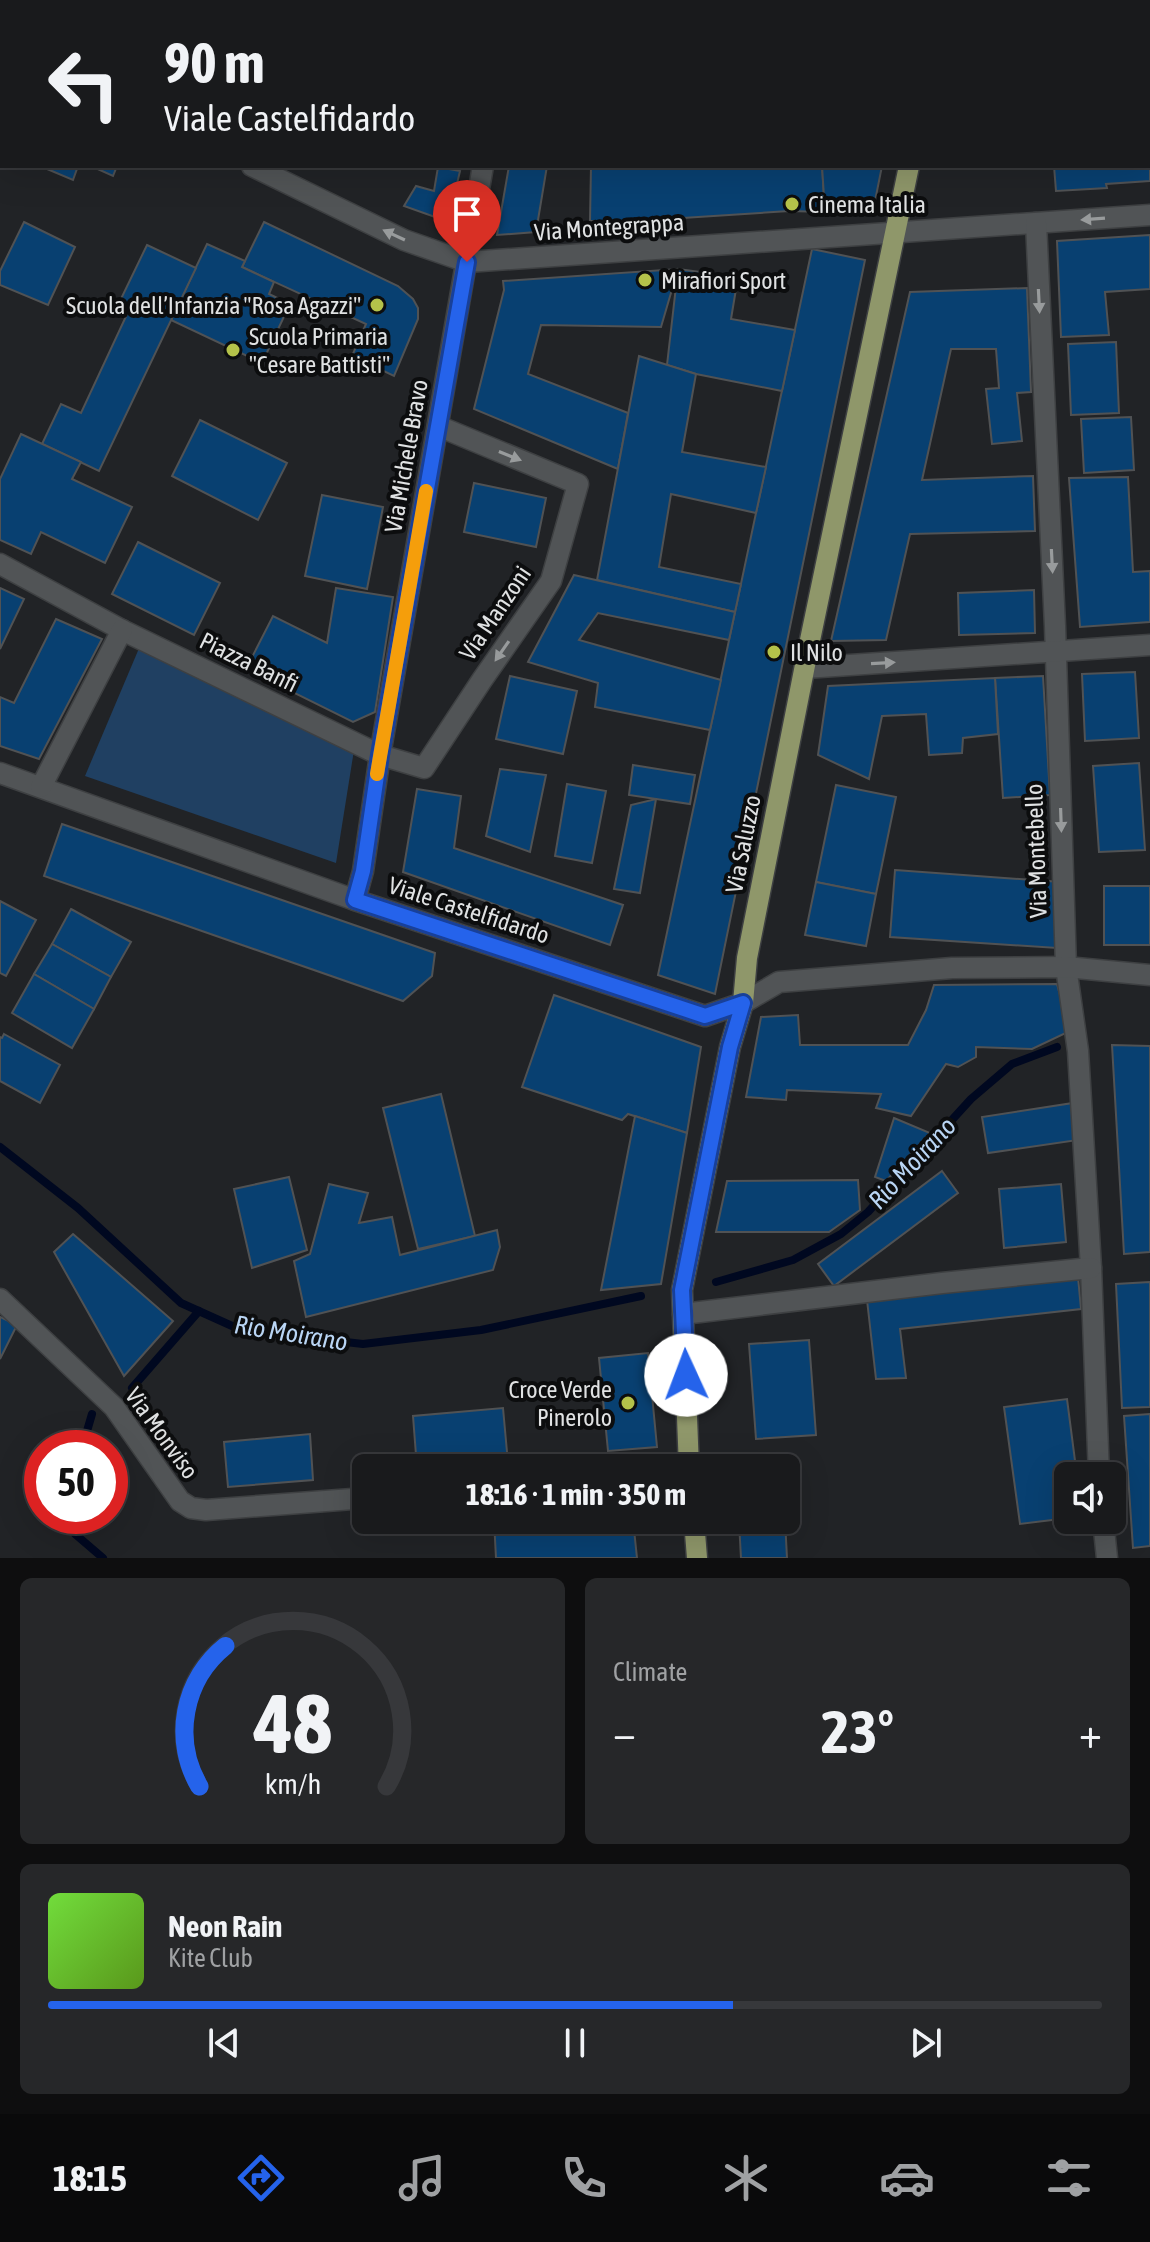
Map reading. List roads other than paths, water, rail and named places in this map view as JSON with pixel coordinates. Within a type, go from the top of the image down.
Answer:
[{"type":"main road","name":"Via Saluzzo","points":[[688,1454],[682,1290],[730,1047],[743,1003],[747,958],[909,168]]},
{"type":"main road","points":[[695,1534],[697,1558]]},
{"type":"street","name":"Via Montegrappa","points":[[256,168],[404,240],[467,262],[1150,215]]},
{"type":"street","name":"Via Michele Bravo","points":[[380,755],[483,168]]},
{"type":"street","name":"Via Montebello","points":[[1036,223],[1056,652],[1066,967],[1078,1051],[1098,1462]]},
{"type":"street","name":"Via Manzoni","points":[[380,755],[424,768],[551,581],[578,484],[438,426]]},
{"type":"street","name":"Piazza Banfi","points":[[0,564],[122,630],[380,755]]},
{"type":"street","points":[[41,787],[122,630]]},
{"type":"street","points":[[805,668],[1150,645]]},
{"type":"street","points":[[355,900],[363,871],[380,755]]},
{"type":"street","name":"Viale Castelfidardo","points":[[0,773],[355,900],[705,1016],[743,1003],[779,982],[952,968],[1066,967],[1150,975]]},
{"type":"street","points":[[683,1314],[1091,1268]]},
{"type":"street","name":"Via Monviso","points":[[0,1299],[114,1407],[180,1501],[191,1508],[206,1510],[352,1499]]},
{"type":"street","points":[[1104,1534],[1107,1558]]},
{"type":"waterway","name":"Rio Moirano","points":[[716,1282],[793,1260],[841,1234],[868,1212],[971,1099],[1012,1064],[1057,1047]]},
{"type":"waterway","name":"Rio Moirano","points":[[0,1147],[78,1208],[181,1303],[241,1330],[363,1344],[481,1330],[641,1296]]},
{"type":"waterway","points":[[132,1388],[199,1311]]},
{"type":"waterway","points":[[87,1430],[92,1414]]},
{"type":"waterway","points":[[75,1534],[103,1558]]},
{"type":"place","name":"Cinema Italia","points":[[792,204]]},
{"type":"place","name":"Mirafiori Sport","points":[[645,280]]},
{"type":"place","name":"Scuola dell’Infanzia \"Rosa Agazzi\"","points":[[377,305]]},
{"type":"place","name":"Scuola Primaria \"Cesare Battisti\"","points":[[233,350]]},
{"type":"place","name":"Il Nilo","points":[[774,652]]},
{"type":"place","name":"Croce Verde Pinerolo","points":[[628,1403]]}]
